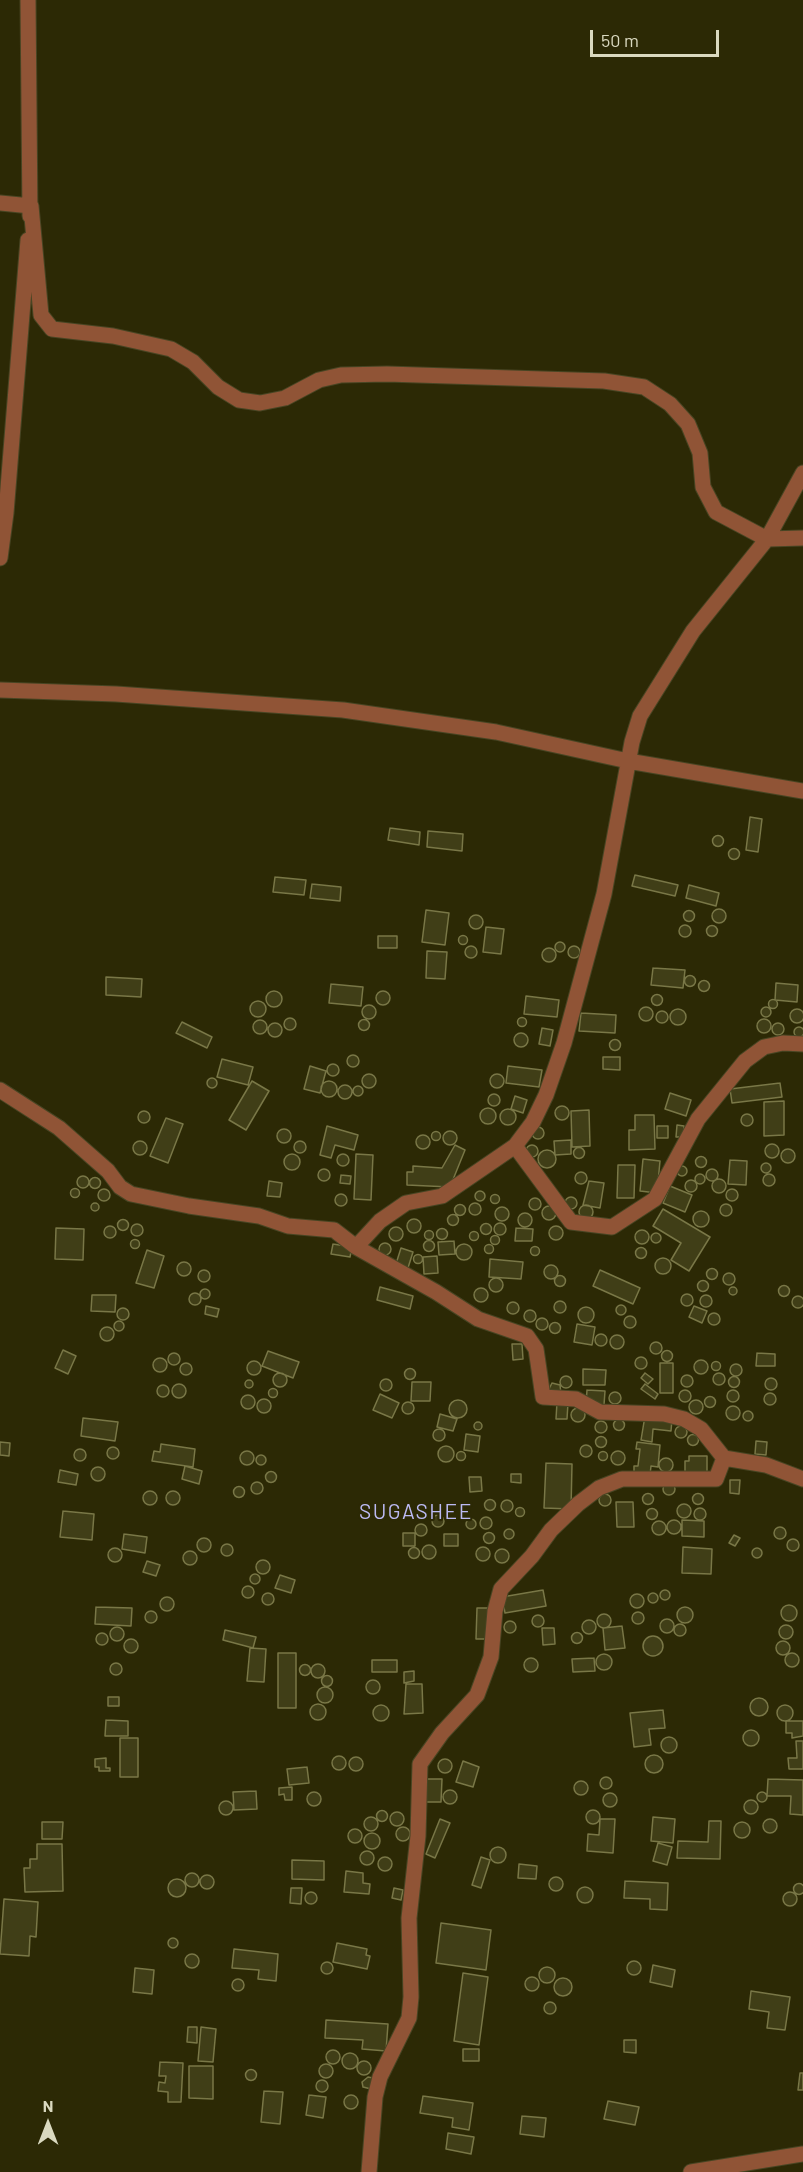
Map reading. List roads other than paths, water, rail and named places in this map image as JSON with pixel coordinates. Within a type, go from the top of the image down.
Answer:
[{"type":"street","points":[[28,0],[31,206],[41,315],[52,329],[113,336],[171,349],[194,362],[218,387],[239,400],[260,404],[285,398],[319,380],[341,375],[387,374],[604,381],[644,387],[670,404],[688,423],[700,453],[703,487],[716,512],[767,539],[803,538]]},
{"type":"street","points":[[0,203],[31,206]]},
{"type":"street","points":[[0,558],[7,502],[31,206]]},
{"type":"street","points":[[356,1247],[380,1221],[405,1203],[442,1196],[515,1146],[533,1122],[542,1104],[564,1043],[604,894],[628,761],[640,716],[693,631],[767,539],[803,473]]},
{"type":"street","points":[[0,690],[116,694],[343,710],[496,732],[628,761],[803,791]]},
{"type":"street","points":[[515,1146],[571,1222],[612,1227],[655,1199],[698,1119],[745,1061],[764,1047],[783,1043],[803,1044]]},
{"type":"street","points":[[0,1090],[59,1128],[108,1171],[120,1187],[131,1194],[189,1206],[259,1216],[288,1226],[334,1230],[356,1247],[436,1292],[478,1319],[527,1336],[536,1349],[543,1397],[576,1399],[600,1412],[664,1414],[684,1419],[701,1430],[724,1458],[766,1465],[803,1479]]},
{"type":"street","points":[[369,2172],[375,2097],[380,2077],[409,2018],[411,1997],[409,1918],[418,1836],[420,1764],[442,1733],[477,1695],[490,1657],[495,1611],[501,1589],[532,1556],[551,1530],[599,1488],[622,1479],[716,1479],[724,1458]]},
{"type":"street","points":[[690,2172],[803,2154]]},
{"type":"district","name":"SUGASHEE","points":[[416,1512]]}]
